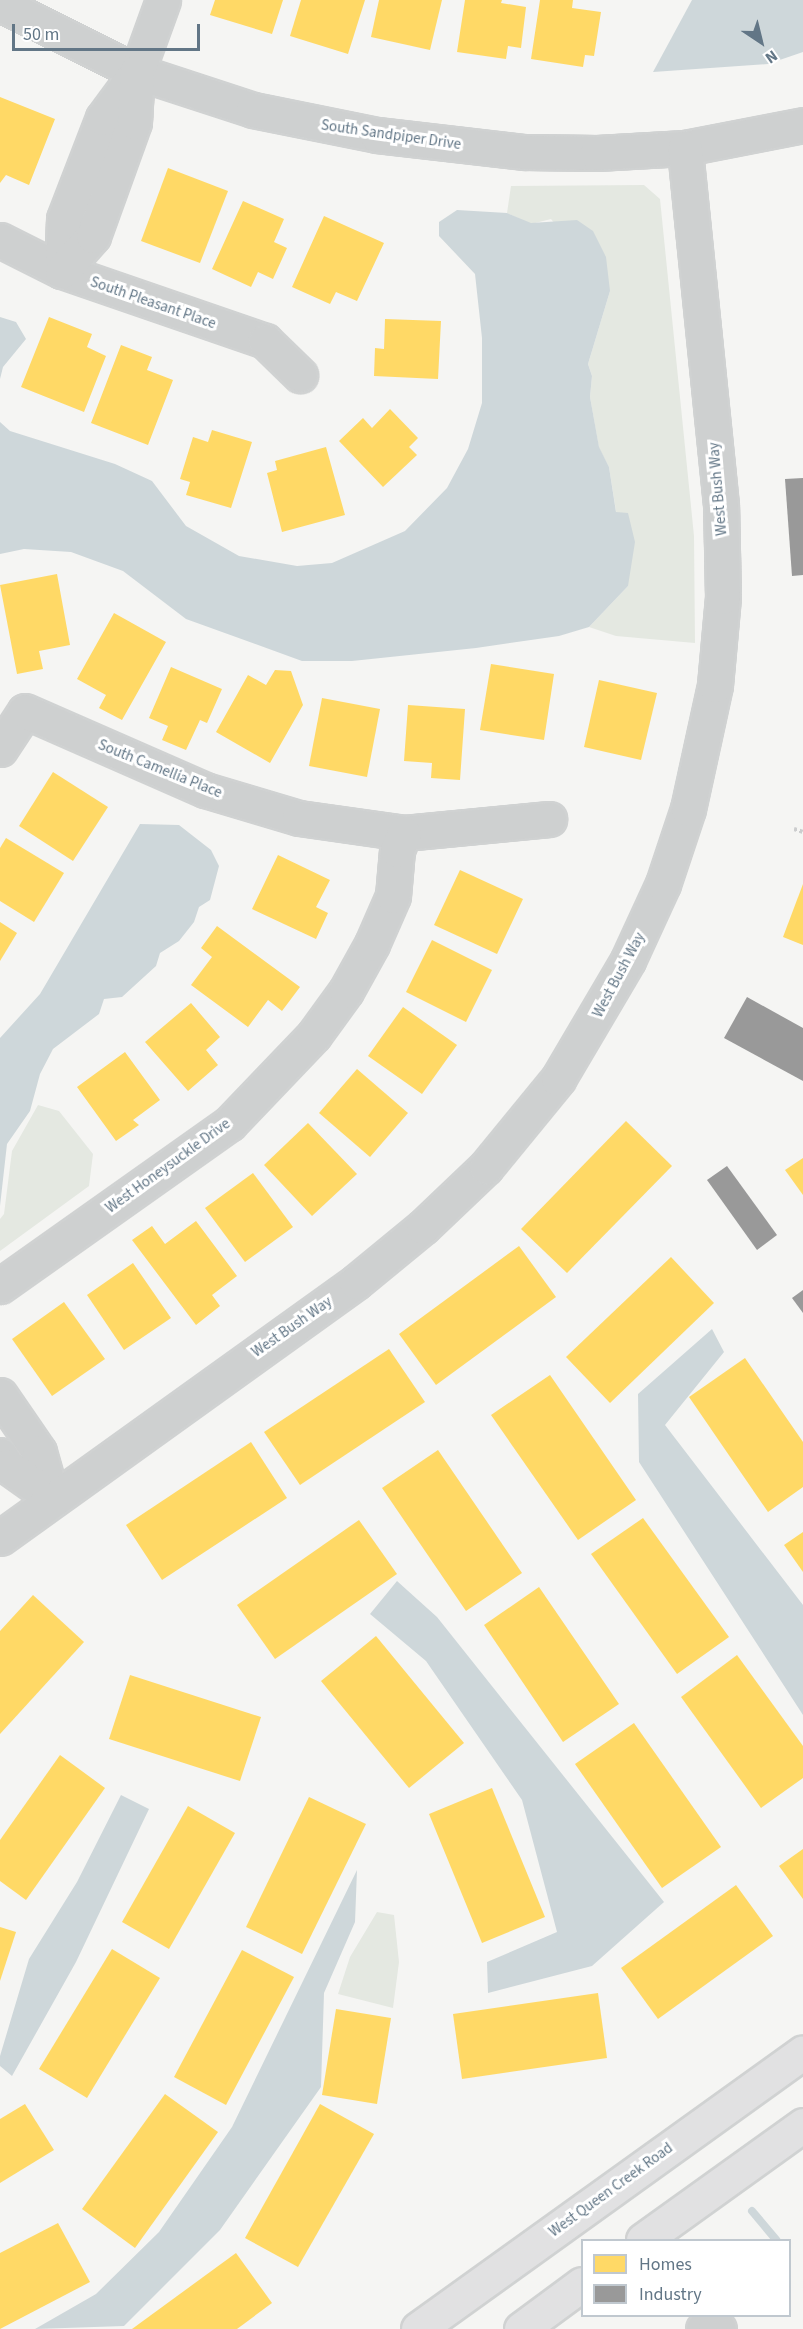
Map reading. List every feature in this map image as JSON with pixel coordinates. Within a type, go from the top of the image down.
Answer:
[{"type":"main road","name":"West Queen Creek Road","points":[[418,2329],[803,2052]]},
{"type":"main road","points":[[646,2239],[803,2125]]},
{"type":"main road","points":[[521,2329],[581,2285]]},
{"type":"street","points":[[62,271],[93,236],[134,122],[137,72],[163,0]]},
{"type":"street","name":"South Sandpiper Drive","points":[[0,4],[137,72],[253,110],[377,135],[525,152],[685,148],[803,125]]},
{"type":"street","name":"West Bush Way","points":[[0,1538],[52,1498],[356,1282],[458,1195],[486,1167],[558,1079],[607,1000],[646,923],[676,848],[700,761],[715,685],[723,597],[721,505],[685,148]]},
{"type":"street","name":"South Pleasant Place","points":[[0,240],[62,271],[265,341],[300,375]]},
{"type":"street","name":"South Camellia Place","points":[[0,749],[25,711],[205,790],[299,818],[404,833],[549,819]]},
{"type":"street","name":"West Honeysuckle Drive","points":[[0,1286],[230,1124],[314,1035],[346,991],[372,944],[393,896],[398,850],[404,833]]},
{"type":"street","points":[[0,1395],[39,1452],[52,1498]]},
{"type":"street","points":[[0,1455],[7,1466],[52,1498]]},
{"type":"path","points":[[794,829],[803,832]]},
{"type":"shaded area","points":[[692,0],[803,0],[803,52],[768,64],[653,72]]},
{"type":"shaded area","points":[[644,185],[660,199],[694,536],[695,643],[616,636],[589,627],[628,586],[609,467],[599,448],[590,397],[592,376],[588,364],[610,291],[551,219],[531,224],[507,213],[511,186]]},
{"type":"shaded area","points":[[457,210],[507,213],[531,223],[577,220],[593,231],[606,257],[610,291],[588,364],[592,376],[590,397],[599,447],[609,467],[616,512],[628,513],[635,542],[628,586],[589,627],[559,636],[476,648],[352,661],[302,661],[186,619],[123,571],[71,552],[24,549],[0,554],[0,422],[10,431],[115,464],[152,481],[186,526],[239,556],[297,566],[332,563],[405,531],[447,488],[468,449],[482,403],[482,338],[475,274],[439,236],[439,222]]},
{"type":"shaded area","points":[[0,317],[16,322],[26,339],[3,367],[0,379]]},
{"type":"shaded area","points":[[140,824],[179,825],[211,850],[219,866],[210,900],[199,907],[194,922],[179,941],[160,953],[156,966],[122,997],[104,999],[99,1014],[53,1049],[40,1074],[30,1111],[7,1144],[0,1206],[0,1038],[40,994]]},
{"type":"shaded area","points":[[38,1105],[59,1111],[93,1154],[89,1186],[0,1251],[0,1219],[4,1214],[12,1151]]},
{"type":"shaded area","points":[[712,1329],[724,1352],[665,1425],[803,1605],[803,1715],[639,1462],[638,1394]]},
{"type":"shaded area","points":[[397,1581],[437,1617],[664,1902],[592,1966],[488,1993],[487,1962],[557,1932],[522,1800],[426,1661],[370,1614]]},
{"type":"shaded area","points":[[121,1795],[149,1809],[76,1962],[12,2076],[0,2066],[0,2056],[29,1959],[77,1882]]},
{"type":"shaded area","points":[[357,1870],[355,1922],[324,1993],[321,2087],[220,2230],[124,2326],[35,2329],[96,2294],[159,2232],[232,2127]]},
{"type":"shaded area","points":[[377,1912],[394,1915],[399,1962],[393,2008],[338,1994],[350,1957]]},
{"type":"building: Homes","points":[[215,0],[283,0],[272,34],[210,15]]},
{"type":"building: Homes","points":[[301,0],[365,0],[348,54],[290,36]]},
{"type":"building: Homes","points":[[379,0],[442,0],[430,50],[371,37]]},
{"type":"building: Homes","points":[[465,0],[502,0],[501,3],[526,7],[521,48],[508,46],[506,59],[457,52]]},
{"type":"building: Homes","points":[[540,0],[573,0],[572,8],[601,12],[594,56],[585,55],[583,67],[531,59]]},
{"type":"building: Homes","points":[[0,97],[55,119],[29,185],[6,175],[0,183]]},
{"type":"building: Homes","points":[[168,168],[228,191],[200,263],[141,241]]},
{"type":"building: Homes","points":[[243,201],[284,219],[274,242],[287,248],[273,279],[258,272],[251,287],[212,269]]},
{"type":"building: Homes","points":[[324,216],[384,243],[357,301],[336,292],[330,304],[292,287]]},
{"type":"building: Homes","points":[[49,317],[92,334],[87,347],[106,356],[84,412],[21,387]]},
{"type":"building: Homes","points":[[385,319],[441,321],[438,379],[374,376],[375,348],[384,349]]},
{"type":"building: Homes","points":[[121,345],[152,357],[147,370],[173,380],[148,445],[91,423]]},
{"type":"building: Homes","points":[[390,409],[418,438],[409,447],[417,455],[383,487],[339,441],[363,418],[372,428]]},
{"type":"building: Homes","points":[[212,430],[252,442],[231,508],[186,495],[190,482],[180,479],[193,437],[208,442]]},
{"type":"building: Homes","points":[[326,447],[345,515],[282,532],[267,473],[277,470],[275,461]]},
{"type":"building: Homes","points":[[57,574],[70,645],[39,651],[43,669],[17,674],[0,585]]},
{"type":"building: Homes","points":[[114,613],[166,642],[122,720],[99,708],[106,695],[77,679]]},
{"type":"building: Homes","points":[[491,664],[554,674],[544,740],[480,730]]},
{"type":"building: Homes","points":[[171,667],[222,689],[207,723],[200,720],[186,750],[162,740],[168,726],[149,718]]},
{"type":"building: Homes","points":[[275,670],[291,671],[303,705],[270,763],[216,732],[248,675],[266,685]]},
{"type":"building: Homes","points":[[599,680],[657,693],[641,760],[584,747]]},
{"type":"building: Homes","points":[[322,698],[380,709],[367,777],[309,766]]},
{"type":"building: Homes","points":[[408,705],[465,709],[460,780],[431,778],[432,763],[404,761]]},
{"type":"building: Homes","points":[[53,772],[108,807],[73,861],[19,826]]},
{"type":"building: Homes","points":[[6,838],[64,873],[34,922],[0,901],[0,848]]},
{"type":"building: Homes","points":[[278,855],[330,880],[316,907],[328,913],[316,939],[252,909]]},
{"type":"building: Homes","points":[[460,870],[523,899],[497,954],[434,925]]},
{"type":"building: Homes","points":[[803,884],[803,945],[783,937]]},
{"type":"building: Homes","points":[[0,922],[17,933],[0,961]]},
{"type":"building: Homes","points":[[217,926],[300,987],[282,1011],[268,1000],[248,1027],[191,985],[212,957],[201,948]]},
{"type":"building: Homes","points":[[432,940],[492,970],[466,1022],[406,992]]},
{"type":"building: Homes","points":[[191,1003],[220,1037],[206,1050],[218,1065],[188,1091],[145,1042]]},
{"type":"building: Homes","points":[[403,1007],[457,1045],[422,1094],[368,1056]]},
{"type":"building: Homes","points":[[125,1052],[160,1100],[133,1120],[139,1125],[116,1141],[77,1087]]},
{"type":"building: Homes","points":[[357,1069],[408,1113],[370,1157],[319,1113]]},
{"type":"building: Homes","points":[[626,1121],[672,1166],[567,1273],[521,1229]]},
{"type":"building: Homes","points":[[308,1123],[357,1174],[312,1216],[264,1165]]},
{"type":"building: Homes","points":[[803,1158],[803,1195],[785,1170]]},
{"type":"building: Homes","points":[[253,1173],[293,1227],[245,1262],[205,1208]]},
{"type":"building: Homes","points":[[196,1221],[237,1276],[212,1295],[220,1306],[196,1325],[132,1240],[152,1226],[165,1244]]},
{"type":"building: Homes","points":[[519,1246],[556,1297],[436,1385],[399,1334]]},
{"type":"building: Homes","points":[[671,1257],[714,1303],[610,1403],[566,1357]]},
{"type":"building: Homes","points":[[133,1263],[171,1318],[124,1350],[87,1295]]},
{"type":"building: Homes","points":[[64,1302],[105,1359],[52,1396],[12,1339]]},
{"type":"building: Homes","points":[[389,1349],[425,1402],[300,1485],[264,1432]]},
{"type":"building: Homes","points":[[745,1358],[803,1442],[803,1487],[768,1512],[689,1397]]},
{"type":"building: Homes","points":[[550,1375],[636,1500],[578,1540],[491,1415]]},
{"type":"building: Homes","points":[[251,1442],[287,1498],[162,1580],[126,1525]]},
{"type":"building: Homes","points":[[438,1450],[522,1573],[466,1611],[382,1488]]},
{"type":"building: Homes","points":[[643,1518],[729,1637],[677,1674],[591,1554]]},
{"type":"building: Homes","points":[[359,1520],[397,1574],[275,1659],[237,1605]]},
{"type":"building: Homes","points":[[803,1532],[803,1572],[784,1545]]},
{"type":"building: Homes","points":[[539,1587],[619,1704],[563,1742],[484,1625]]},
{"type":"building: Homes","points":[[33,1595],[84,1642],[0,1734],[0,1631]]},
{"type":"building: Homes","points":[[376,1636],[464,1743],[409,1788],[321,1681]]},
{"type":"building: Homes","points":[[737,1655],[803,1746],[803,1778],[761,1808],[681,1697]]},
{"type":"building: Homes","points":[[130,1675],[261,1717],[240,1781],[109,1739]]},
{"type":"building: Homes","points":[[634,1723],[721,1847],[662,1888],[575,1764]]},
{"type":"building: Homes","points":[[60,1755],[105,1788],[26,1900],[0,1881],[0,1840]]},
{"type":"building: Homes","points":[[492,1788],[545,1917],[482,1943],[429,1814]]},
{"type":"building: Homes","points":[[309,1797],[366,1824],[302,1954],[246,1927]]},
{"type":"building: Homes","points":[[188,1806],[235,1833],[169,1949],[122,1922]]},
{"type":"building: Homes","points":[[803,1849],[803,1899],[779,1866]]},
{"type":"building: Homes","points":[[736,1885],[773,1936],[658,2019],[621,1968]]},
{"type":"building: Homes","points":[[0,1927],[16,1932],[0,1981]]},
{"type":"building: Homes","points":[[112,1949],[160,1978],[87,2098],[39,2069]]},
{"type":"building: Homes","points":[[242,1950],[294,1977],[226,2105],[174,2077]]},
{"type":"building: Homes","points":[[598,1993],[607,2058],[462,2079],[453,2014]]},
{"type":"building: Homes","points":[[336,2009],[391,2018],[377,2104],[322,2095]]},
{"type":"building: Homes","points":[[165,2094],[218,2132],[135,2248],[82,2209]]},
{"type":"building: Homes","points":[[25,2104],[54,2150],[0,2183],[0,2119]]},
{"type":"building: Homes","points":[[320,2104],[374,2134],[298,2267],[245,2238]]},
{"type":"building: Homes","points":[[58,2223],[90,2282],[0,2329],[0,2253]]},
{"type":"building: Homes","points":[[236,2253],[272,2303],[237,2329],[132,2329]]},
{"type":"building: Industry","points":[[803,478],[803,575],[792,576],[785,479]]},
{"type":"building: Industry","points":[[747,997],[803,1028],[803,1081],[724,1038]]},
{"type":"building: Industry","points":[[727,1166],[777,1235],[757,1250],[707,1180]]},
{"type":"building: Industry","points":[[803,1290],[803,1313],[792,1298]]},
{"type":"waterway","points":[[752,2211],[775,2239]]}]
